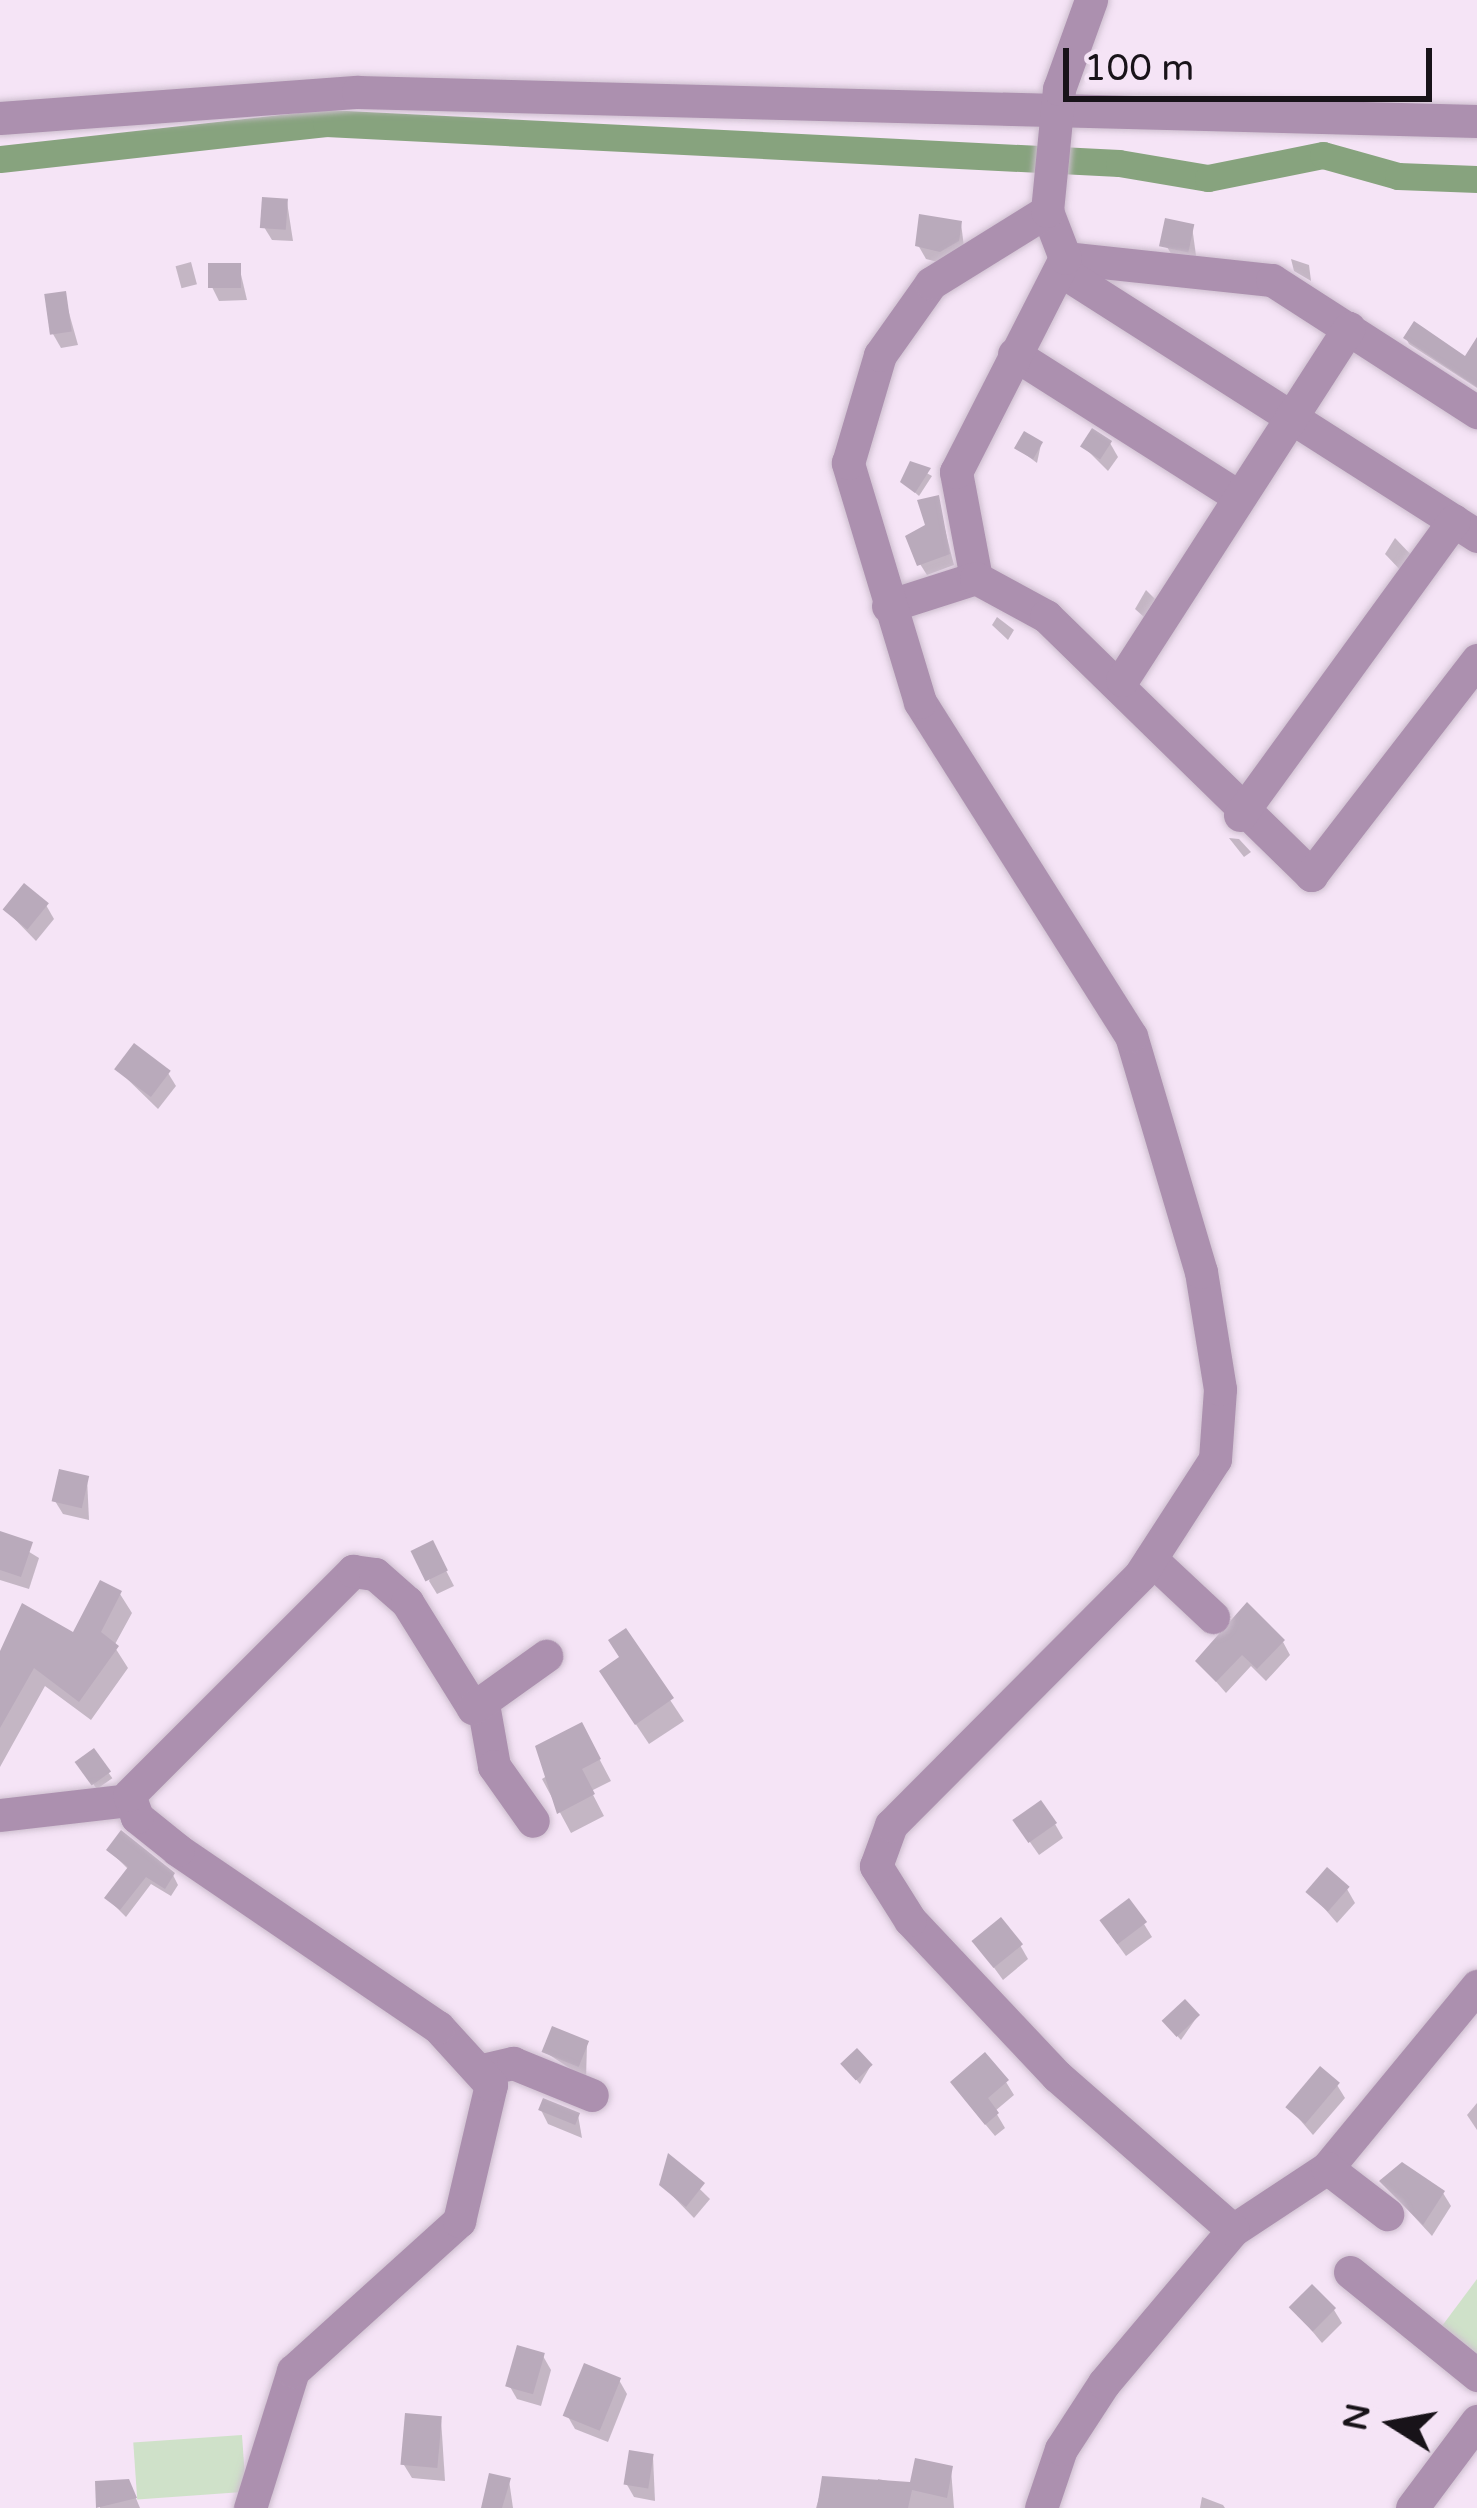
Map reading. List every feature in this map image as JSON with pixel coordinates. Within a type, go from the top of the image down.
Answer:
[{"type":"street","points":[[976,578],[956,472],[1063,264],[1048,201],[1054,128],[1090,0]]},
{"type":"street","points":[[0,118],[358,92],[1054,128],[1477,121]]},
{"type":"street","points":[[1048,201],[931,284],[871,378],[848,484],[932,726],[1131,1036],[1186,1214],[1222,1419],[1208,1474],[1151,1559],[891,1825],[876,1866],[910,1920],[1040,2059],[1233,2230]]},
{"type":"street","points":[[1063,264],[1232,268],[1298,291],[1477,412]]},
{"type":"street","points":[[1063,264],[1465,528],[1240,815]]},
{"type":"street","points":[[1122,680],[1235,494],[1293,418],[1349,328]]},
{"type":"street","points":[[1014,354],[1235,494]]},
{"type":"street","points":[[888,606],[976,578],[1046,616],[1122,680],[1240,815],[1302,873],[1318,873],[1477,661]]},
{"type":"street","points":[[1151,1559],[1213,1617]]},
{"type":"street","points":[[129,1800],[141,1774],[353,1571],[387,1581],[459,1698],[484,1704]]},
{"type":"street","points":[[484,1704],[546,1656]]},
{"type":"street","points":[[484,1704],[494,1766],[533,1821]]},
{"type":"street","points":[[0,1815],[129,1800]]},
{"type":"street","points":[[129,1800],[178,1850],[438,2027],[482,2070],[492,2098],[459,2221],[293,2371],[250,2508]]},
{"type":"street","points":[[1041,2508],[1103,2383],[1233,2230],[1327,2168],[1477,1986]]},
{"type":"street","points":[[482,2070],[513,2063],[592,2095]]},
{"type":"street","points":[[1327,2168],[1387,2214]]},
{"type":"street","points":[[1350,2272],[1477,2375]]},
{"type":"street","points":[[1412,2508],[1477,2420]]},
{"type":"green space","points":[[1477,2279],[1477,2365],[1436,2334]]},
{"type":"green space","points":[[242,2435],[246,2492],[137,2499],[133,2443]]},
{"type":"building","points":[[262,197],[288,199],[286,230],[260,228]]},
{"type":"building","points":[[919,214],[962,221],[959,241],[940,252],[915,246]]},
{"type":"building","points":[[1165,218],[1194,224],[1188,253],[1159,246]]},
{"type":"building","points":[[208,263],[241,263],[241,288],[208,288]]},
{"type":"building","points":[[66,291],[72,332],[50,335],[44,294]]},
{"type":"building","points":[[1414,321],[1465,356],[1477,337],[1477,387],[1403,338]]},
{"type":"building","points":[[1092,428],[1112,441],[1100,460],[1080,446]]},
{"type":"building","points":[[1024,431],[1043,442],[1033,459],[1014,448]]},
{"type":"building","points":[[910,461],[931,468],[915,493],[900,482]]},
{"type":"building","points":[[939,495],[950,554],[917,566],[905,536],[925,525],[917,500]]},
{"type":"building","points":[[24,883],[49,903],[27,930],[3,909]]},
{"type":"building","points":[[134,1043],[171,1071],[151,1097],[114,1069]]},
{"type":"building","points":[[59,1469],[89,1476],[82,1508],[52,1501]]},
{"type":"building","points":[[0,1531],[33,1542],[21,1577],[0,1570]]},
{"type":"building","points":[[433,1540],[448,1571],[425,1582],[411,1551]]},
{"type":"building","points":[[100,1580],[122,1591],[101,1632],[119,1646],[79,1702],[34,1668],[0,1728],[0,1651],[22,1603],[73,1632]]},
{"type":"building","points":[[1247,1602],[1285,1640],[1257,1669],[1242,1655],[1216,1682],[1195,1661]]},
{"type":"building","points":[[626,1628],[674,1698],[635,1725],[599,1671],[619,1657],[608,1640]]},
{"type":"building","points":[[582,1722],[601,1759],[582,1769],[595,1794],[557,1814],[535,1746]]},
{"type":"building","points":[[94,1748],[111,1771],[92,1786],[75,1762]]},
{"type":"building","points":[[1041,1800],[1057,1823],[1028,1843],[1012,1820]]},
{"type":"building","points":[[121,1830],[175,1873],[165,1889],[146,1877],[120,1910],[104,1898],[128,1867],[106,1850]]},
{"type":"building","points":[[1327,1867],[1350,1887],[1328,1912],[1305,1892]]},
{"type":"building","points":[[1129,1898],[1147,1922],[1118,1944],[1099,1920]]},
{"type":"building","points":[[1001,1917],[1023,1944],[993,1968],[971,1941]]},
{"type":"building","points":[[1185,1999],[1200,2015],[1177,2037],[1162,2021]]},
{"type":"building","points":[[552,2026],[589,2041],[579,2067],[542,2052]]},
{"type":"building","points":[[857,2048],[873,2065],[856,2081],[840,2064]]},
{"type":"building","points":[[985,2052],[1009,2080],[988,2098],[999,2113],[985,2125],[950,2082]]},
{"type":"building","points":[[1320,2066],[1340,2083],[1305,2124],[1285,2107]]},
{"type":"building","points":[[543,2098],[580,2113],[575,2125],[538,2110]]},
{"type":"building","points":[[668,2153],[705,2183],[686,2207],[659,2185]]},
{"type":"building","points":[[1402,2162],[1445,2191],[1423,2225],[1379,2181]]},
{"type":"building","points":[[1312,2284],[1336,2308],[1313,2331],[1289,2307]]},
{"type":"building","points":[[517,2345],[545,2353],[533,2394],[505,2386]]},
{"type":"building","points":[[584,2363],[621,2378],[600,2431],[563,2416]]},
{"type":"building","points":[[405,2413],[442,2416],[437,2468],[400,2465]]},
{"type":"building","points":[[629,2450],[654,2454],[648,2488],[624,2485]]},
{"type":"building","points":[[915,2458],[953,2466],[947,2498],[912,2490],[908,2508],[817,2508],[822,2476],[910,2482]]},
{"type":"building","points":[[489,2473],[511,2478],[502,2508],[481,2508]]},
{"type":"building","points":[[129,2479],[137,2498],[96,2508],[95,2481]]},
{"type":"waterway","points":[[0,159],[326,123],[1119,163],[1208,178],[1323,155],[1398,176],[1477,179]]}]
